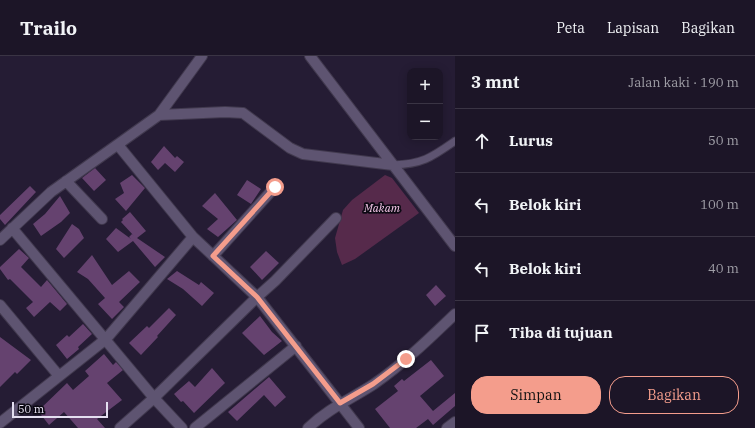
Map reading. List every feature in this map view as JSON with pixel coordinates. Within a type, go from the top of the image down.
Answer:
[{"type":"street","points":[[0,240],[51,192],[159,116],[202,56]]},
{"type":"street","points":[[310,56],[455,246]]},
{"type":"street","points":[[159,116],[225,112],[244,114],[290,148],[303,154],[394,165]]},
{"type":"street","points":[[118,145],[193,238],[257,297],[359,428]]},
{"type":"street","points":[[66,181],[102,219]]},
{"type":"street","points":[[213,256],[275,187]]},
{"type":"street","points":[[120,428],[154,398],[293,263],[336,218]]},
{"type":"street","points":[[12,228],[154,398],[182,428]]},
{"type":"street","points":[[0,423],[106,339],[193,238]]},
{"type":"street","points":[[0,305],[59,376]]},
{"type":"street","points":[[308,428],[340,403],[373,384],[406,359],[455,314]]},
{"type":"street","points":[[195,428],[296,346]]},
{"type":"street","points":[[447,428],[455,422]]},
{"type":"lane","points":[[394,165],[409,165],[420,162],[432,157],[455,140]]},
{"type":"green space","name":"Makam","points":[[385,175],[392,178],[419,213],[355,259],[342,265],[337,252],[335,238],[343,210],[352,200]]},
{"type":"building","points":[[164,146],[175,158],[177,156],[184,162],[175,172],[165,163],[158,170],[151,162]]},
{"type":"building","points":[[95,168],[106,180],[94,191],[82,178]]},
{"type":"building","points":[[132,175],[145,188],[126,211],[115,199],[124,193],[120,183]]},
{"type":"building","points":[[247,180],[261,189],[251,204],[237,195]]},
{"type":"building","points":[[30,186],[36,192],[5,225],[0,219],[0,215]]},
{"type":"building","points":[[215,193],[237,220],[218,237],[207,229],[218,219],[202,206]]},
{"type":"building","points":[[60,196],[70,213],[61,222],[41,236],[33,224],[45,214]]},
{"type":"building","points":[[130,212],[146,231],[137,238],[165,257],[155,267],[133,241],[118,252],[106,239],[116,228],[131,239],[129,237],[132,234],[134,236],[121,222],[123,220],[122,219]]},
{"type":"building","points":[[72,224],[79,229],[84,238],[64,258],[56,249]]},
{"type":"building","points":[[19,249],[29,258],[21,267],[41,287],[47,280],[67,304],[60,311],[50,302],[34,317],[26,308],[33,302],[10,279],[8,280],[0,269],[0,267]]},
{"type":"building","points":[[266,251],[279,263],[262,280],[250,267]]},
{"type":"building","points":[[92,255],[112,285],[129,271],[140,282],[119,302],[124,307],[112,319],[98,304],[105,298],[88,279],[77,272]]},
{"type":"building","points":[[177,271],[199,285],[201,282],[214,293],[202,306],[183,289],[167,279]]},
{"type":"building","points":[[436,285],[446,296],[435,306],[426,295]]},
{"type":"building","points":[[169,308],[176,315],[141,355],[129,343],[147,326],[149,328]]},
{"type":"building","points":[[260,316],[272,332],[282,341],[264,355],[242,333]]},
{"type":"building","points":[[83,324],[92,334],[78,347],[79,349],[67,359],[56,345],[67,335],[69,337]]},
{"type":"building","points":[[0,337],[31,360],[17,374],[15,372],[0,387]]},
{"type":"building","points":[[104,354],[113,365],[116,362],[123,370],[107,383],[122,400],[97,419],[105,428],[78,428],[64,412],[49,425],[38,411],[67,383],[73,390],[89,376],[85,371]]},
{"type":"building","points":[[431,360],[444,376],[420,396],[433,411],[455,393],[455,406],[433,425],[428,419],[416,428],[390,428],[375,409],[398,391],[394,386],[402,379],[404,381]]},
{"type":"building","points":[[212,368],[225,383],[194,413],[174,394],[189,381],[195,387]]},
{"type":"building","points":[[269,377],[286,397],[275,407],[264,395],[237,421],[228,412]]},
{"type":"route","points":[[275,187],[213,256],[257,297],[340,403],[373,384],[406,359]]}]
